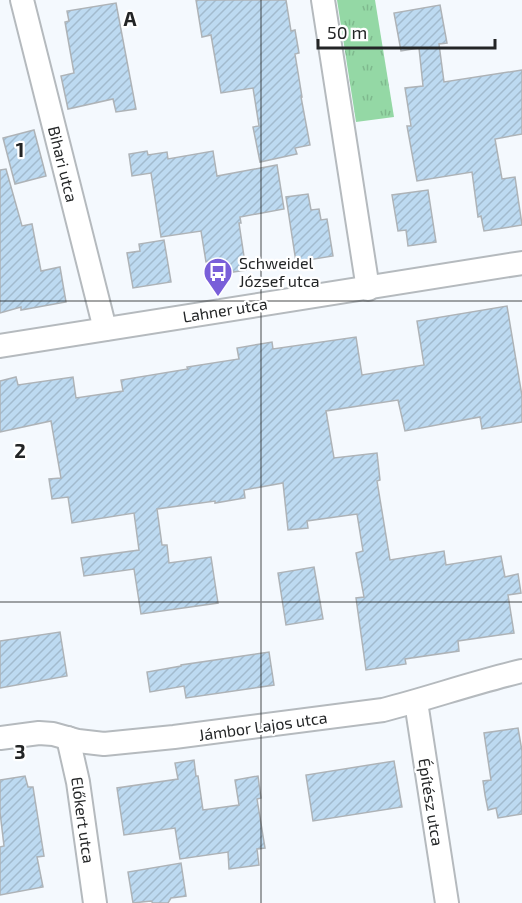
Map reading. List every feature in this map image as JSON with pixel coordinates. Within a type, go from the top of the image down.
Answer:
[{"type":"street","name":"Bihari utca","points":[[22,0],[105,329]]},
{"type":"street","points":[[323,0],[368,289]]},
{"type":"street","name":"Lahner utca","points":[[0,346],[522,263]]},
{"type":"street","name":"Jámbor Lajos utca","points":[[0,738],[39,733],[104,744],[160,739],[383,710],[522,671]]},
{"type":"street","name":"Építész utca","points":[[416,702],[447,903]]},
{"type":"street","name":"Előkert utca","points":[[68,738],[78,782],[95,903]]},
{"type":"green space","points":[[337,0],[375,0],[394,117],[356,122]]},
{"type":"building","points":[[196,0],[286,0],[291,31],[295,30],[299,53],[295,54],[310,145],[295,148],[297,154],[260,162],[253,127],[259,126],[253,88],[221,93],[211,35],[202,37]]},
{"type":"building","points":[[116,3],[136,109],[116,112],[113,99],[68,109],[61,76],[74,73],[65,22],[69,21],[67,11]]},
{"type":"building","points":[[440,5],[447,43],[439,44],[444,82],[522,70],[522,134],[495,139],[502,179],[515,177],[522,225],[484,231],[481,216],[478,217],[472,172],[417,181],[407,126],[411,126],[405,88],[423,86],[419,48],[401,51],[394,13]]},
{"type":"building","points":[[34,130],[46,176],[15,184],[3,138]]},
{"type":"building","points":[[147,151],[148,155],[167,152],[168,159],[213,151],[217,176],[277,165],[284,209],[240,217],[246,270],[214,275],[212,261],[206,262],[201,231],[161,237],[151,173],[132,176],[129,154]]},
{"type":"building","points":[[6,169],[22,226],[32,224],[41,271],[60,267],[66,302],[21,310],[21,307],[0,313],[0,170]]},
{"type":"building","points":[[428,190],[436,242],[408,246],[406,230],[398,231],[392,195]]},
{"type":"building","points":[[308,194],[311,210],[319,209],[321,220],[327,219],[333,256],[296,262],[286,197]]},
{"type":"building","points":[[164,240],[171,282],[133,288],[127,253],[140,251],[139,244]]},
{"type":"building","points":[[507,306],[522,396],[522,422],[482,429],[480,417],[405,431],[398,400],[326,411],[334,458],[377,453],[380,480],[377,481],[390,560],[444,551],[446,565],[501,556],[505,577],[518,574],[521,593],[508,595],[514,633],[458,641],[459,651],[405,659],[406,664],[366,670],[356,598],[364,597],[356,553],[363,551],[357,514],[307,521],[308,528],[288,530],[283,483],[244,490],[245,498],[157,509],[162,545],[167,545],[169,563],[211,557],[218,603],[141,614],[134,569],[84,576],[81,558],[139,550],[134,513],[72,523],[68,497],[52,499],[49,479],[61,478],[51,421],[0,432],[0,381],[16,377],[18,385],[73,377],[76,398],[123,391],[121,380],[239,359],[237,348],[272,342],[273,349],[356,337],[362,375],[424,365],[417,321]]},
{"type":"building","points":[[314,567],[323,619],[286,625],[278,573]]},
{"type":"building","points":[[60,632],[67,676],[0,688],[0,641]]},
{"type":"building","points":[[269,652],[274,685],[186,698],[184,686],[150,692],[147,672]]},
{"type":"building","points":[[518,728],[522,751],[522,814],[498,818],[496,808],[488,810],[485,795],[483,781],[491,780],[484,733]]},
{"type":"building","points":[[194,760],[203,810],[239,805],[235,780],[258,776],[261,798],[257,799],[265,848],[257,849],[259,865],[229,869],[228,852],[180,859],[175,828],[124,835],[117,788],[178,779],[175,763]]},
{"type":"building","points":[[394,761],[402,807],[313,821],[306,775]]},
{"type":"building","points":[[25,776],[28,787],[33,787],[44,856],[37,857],[43,887],[0,895],[0,847],[4,846],[0,812],[0,780]]},
{"type":"building","points":[[181,863],[186,896],[171,898],[168,903],[151,901],[133,903],[128,872]]},
{"type":"place","name":"Schweidel József utca","points":[[218,298]]}]
